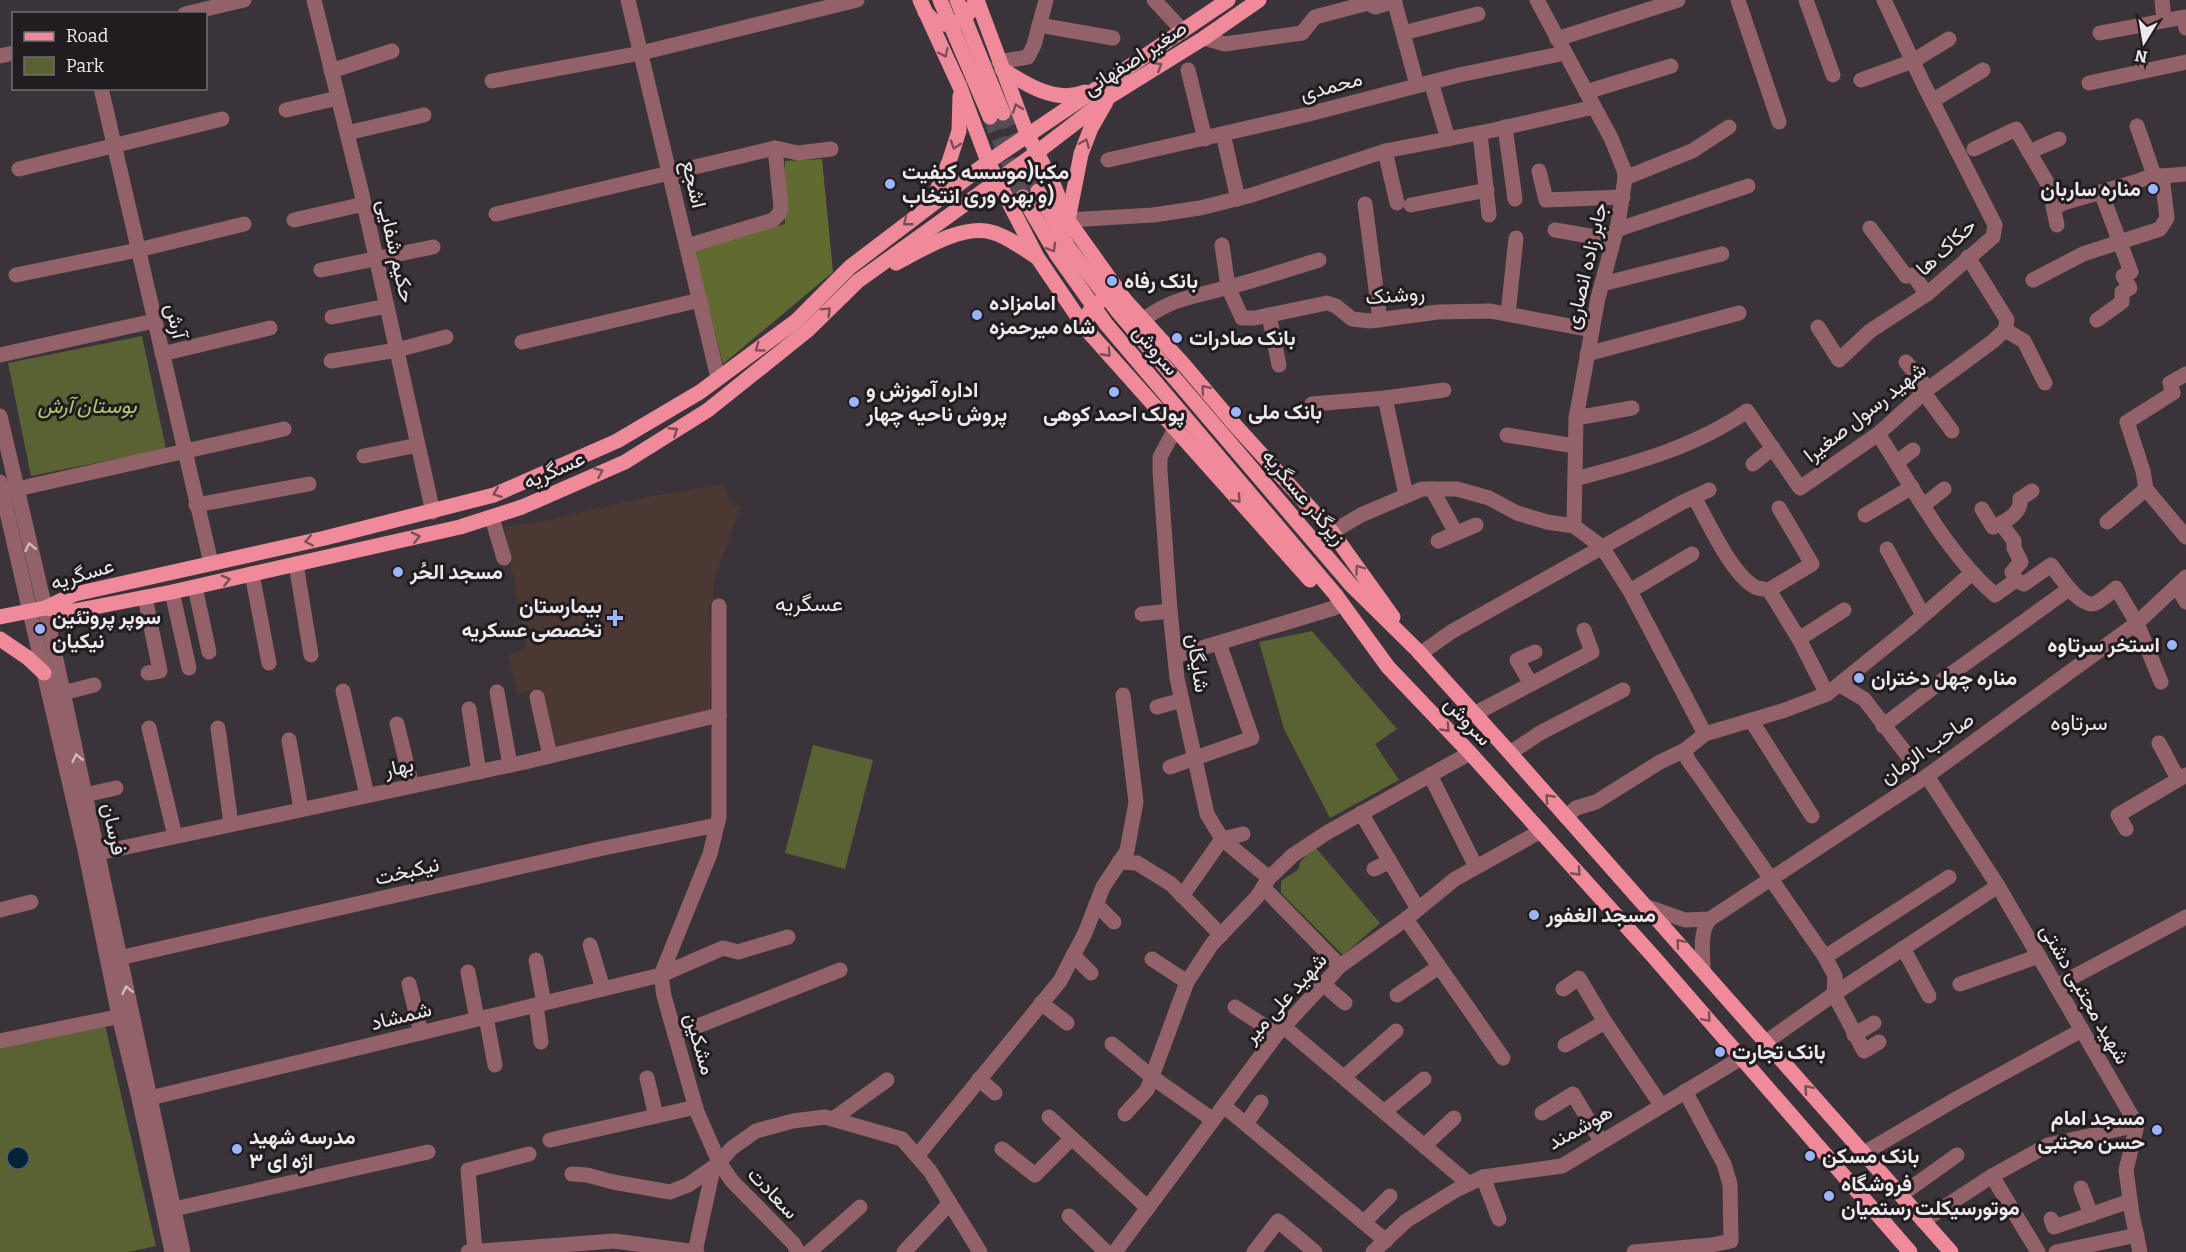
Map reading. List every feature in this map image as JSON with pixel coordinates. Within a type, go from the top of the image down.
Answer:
[{"type":"main road","points":[[940,0],[996,115],[957,0]]},
{"type":"main road","points":[[922,6],[935,22],[950,25],[963,20],[973,9],[976,0]]},
{"type":"main road","points":[[976,0],[1027,134],[1052,180],[1068,220],[1125,300],[1332,532],[1419,653]]},
{"type":"main road","name":"صغیر اصفهانی","points":[[997,181],[1036,153],[1104,92],[1183,31],[1228,0]]},
{"type":"main road","name":"صغیر اصفهانی","points":[[988,162],[1027,134],[1204,38],[1259,0]]},
{"type":"main road","points":[[922,6],[960,87],[997,181],[1037,258],[1086,329],[1388,667]]},
{"type":"main road","points":[[1000,66],[1037,90],[1076,96],[1104,92],[1081,154],[1068,220]]},
{"type":"main road","points":[[930,204],[949,162],[959,131],[960,87]]},
{"type":"main road","name":"عسگریه","points":[[0,617],[37,610],[75,594],[434,512],[495,495],[617,441],[700,392],[796,321],[850,267],[988,162]]},
{"type":"main road","name":"عسگریه","points":[[37,610],[74,611],[195,587],[492,518],[549,496],[625,462],[699,415],[808,330],[858,281],[997,181]]},
{"type":"main road","name":"زیرگذر عسگریه","points":[[1038,191],[1068,247],[1119,313],[1351,585],[1419,653]]},
{"type":"main road","name":"سروش","points":[[1023,197],[1057,255],[1106,324],[1335,594],[1388,667],[1541,831],[1910,1252]]},
{"type":"main road","points":[[858,281],[949,237],[977,230],[992,232],[1012,241],[1037,258]]},
{"type":"main road","points":[[1086,329],[1088,313],[1100,300],[1117,297],[1125,300]]},
{"type":"main road","points":[[0,639],[28,658],[44,673]]},
{"type":"main road","name":"سروش","points":[[1419,653],[1703,969],[1951,1252]]},
{"type":"street","points":[[193,12],[244,0]]},
{"type":"street","name":"حکیم شفایی","points":[[314,0],[364,204],[434,512]]},
{"type":"street","name":"اشجع","points":[[628,0],[718,378]]},
{"type":"street","points":[[492,81],[641,53],[857,0]]},
{"type":"street","points":[[1000,66],[1028,57],[1034,45],[1046,0]]},
{"type":"street","points":[[1155,0],[1183,31]]},
{"type":"street","name":"جابر زاده انصاری","points":[[1537,0],[1611,138],[1625,178],[1623,197],[1592,330],[1575,418],[1574,526]]},
{"type":"street","points":[[1557,39],[1678,0]]},
{"type":"street","points":[[1738,0],[1779,122]]},
{"type":"street","points":[[1806,0],[1833,75]]},
{"type":"street","name":"حکاک ها","points":[[1818,327],[1839,360],[1870,331],[1927,294],[1993,237],[1995,225],[1884,0]]},
{"type":"street","points":[[1204,38],[1226,44],[1302,33],[1315,18],[1334,6],[1368,3],[1375,7],[1394,1],[1403,33],[1448,139]]},
{"type":"street","points":[[1403,33],[1478,14]]},
{"type":"street","points":[[2100,33],[2184,17],[2186,28]]},
{"type":"street","points":[[1039,25],[1113,38]]},
{"type":"street","points":[[1861,80],[1913,61],[1949,39]]},
{"type":"street","points":[[331,71],[392,51]]},
{"type":"street","name":"محمدی","points":[[1108,160],[1205,140],[1424,84],[1565,53]]},
{"type":"street","points":[[2089,83],[2186,62]]},
{"type":"street","points":[[1586,92],[1647,79],[1671,66]]},
{"type":"street","points":[[1188,70],[1205,140]]},
{"type":"street","points":[[1932,101],[1983,70]]},
{"type":"street","name":"آرش","points":[[101,90],[211,562]]},
{"type":"street","points":[[286,110],[338,98]]},
{"type":"street","points":[[1068,220],[1153,215],[1200,208],[1238,199],[1385,151],[1480,133],[1594,107]]},
{"type":"street","points":[[346,133],[424,115]]},
{"type":"street","points":[[19,169],[222,119]]},
{"type":"street","points":[[2032,280],[2083,254],[2160,229],[2167,218],[2158,175],[2137,126]]},
{"type":"street","points":[[1505,127],[1515,200]]},
{"type":"street","points":[[1625,178],[1692,151],[1729,127]]},
{"type":"street","points":[[1974,149],[2016,129],[2060,205]]},
{"type":"street","points":[[1480,133],[1490,215]]},
{"type":"street","points":[[1223,135],[1238,199]]},
{"type":"street","points":[[2029,152],[2059,139]]},
{"type":"street","points":[[687,246],[773,220],[779,214],[781,207],[775,148]]},
{"type":"street","points":[[496,214],[775,148],[798,153],[831,149]]},
{"type":"street","points":[[1385,151],[1404,204],[1487,190]]},
{"type":"street","points":[[1539,171],[1546,200],[1623,197]]},
{"type":"street","points":[[2057,225],[2053,207],[2158,175],[2186,174]]},
{"type":"street","points":[[1555,230],[1615,235],[1748,186]]},
{"type":"street","points":[[2097,320],[2122,302],[2122,292],[2130,288],[2123,276],[2131,272],[2101,192]]},
{"type":"street","points":[[294,220],[364,204]]},
{"type":"street","points":[[1365,204],[1380,320]]},
{"type":"street","points":[[16,275],[138,250],[244,224]]},
{"type":"street","points":[[1870,228],[1906,276],[1913,275],[1927,294]]},
{"type":"street","points":[[1508,314],[1516,238]]},
{"type":"street","points":[[1222,245],[1228,287]]},
{"type":"street","points":[[321,270],[433,247]]},
{"type":"street","points":[[1602,284],[1722,254]]},
{"type":"street","points":[[1968,257],[2007,320],[2005,330],[2024,341],[2045,383]]},
{"type":"street","points":[[1143,320],[1160,307],[1176,300],[1319,260]]},
{"type":"street","name":"روشنک","points":[[1228,287],[1242,318],[1327,303],[1336,306],[1352,319],[1370,321],[1438,312],[1490,311],[1592,330]]},
{"type":"street","points":[[522,342],[700,300]]},
{"type":"street","points":[[332,317],[387,306]]},
{"type":"street","points":[[1587,354],[1739,313]]},
{"type":"street","points":[[1269,315],[1279,365]]},
{"type":"street","points":[[0,355],[154,321]]},
{"type":"street","points":[[162,354],[270,328]]},
{"type":"street","name":"شهید رسول صغیرا","points":[[1575,478],[1628,465],[1689,445],[1726,426],[1748,411],[1800,488],[1878,434],[1926,391],[2005,330]]},
{"type":"street","points":[[331,361],[397,350],[446,337]]},
{"type":"street","points":[[1906,362],[1952,431]]},
{"type":"street","points":[[2186,374],[2170,383],[2173,393],[2127,423],[2143,471],[2146,489],[2186,537]]},
{"type":"street","points":[[1312,405],[1444,390]]},
{"type":"street","points":[[1385,398],[1406,495]]},
{"type":"street","points":[[1575,418],[1632,408]]},
{"type":"street","name":"فرسان","points":[[0,416],[6,488],[37,610],[63,693],[79,796]]},
{"type":"street","points":[[6,488],[184,453],[284,429]]},
{"type":"street","name":"شایگان","points":[[1175,429],[1160,457],[1170,611],[1182,700],[1208,814],[1222,839],[1266,883],[1340,966]]},
{"type":"street","points":[[1878,434],[1972,573],[1995,595],[2016,580]]},
{"type":"street","points":[[1507,435],[1575,446]]},
{"type":"street","points":[[364,456],[418,445]]},
{"type":"street","points":[[1753,464],[1773,448]]},
{"type":"street","points":[[1897,462],[1913,450]]},
{"type":"street","points":[[196,505],[309,484]]},
{"type":"street","points":[[1865,515],[1912,487]]},
{"type":"street","points":[[1332,532],[1361,514],[1422,489],[1457,489],[1489,498],[1517,513],[1547,522],[1574,526],[1602,547],[1630,591],[1705,734]]},
{"type":"street","points":[[1432,489],[1456,533]]},
{"type":"street","points":[[1924,505],[1944,489]]},
{"type":"street","points":[[2106,522],[2146,489]]},
{"type":"street","points":[[1419,653],[1451,632],[1602,547],[1709,490]]},
{"type":"street","points":[[1982,509],[1993,526],[2001,524],[2018,511],[2021,506],[2020,499],[2032,491]]},
{"type":"street","points":[[1694,497],[1739,573],[1756,588],[1769,590],[1812,564],[1779,508]]},
{"type":"street","points":[[492,518],[504,558]]},
{"type":"street","points":[[2001,524],[2014,541],[2013,548],[2021,562],[2012,572],[2016,580],[2024,584],[2051,564],[2070,589],[2090,604],[2096,603],[2116,588],[2137,623],[2161,682]]},
{"type":"street","points":[[1438,541],[1476,525]]},
{"type":"street","points":[[1887,549],[1923,615]]},
{"type":"street","points":[[1630,591],[1692,554]]},
{"type":"street","points":[[296,564],[311,655]]},
{"type":"street","points":[[1566,817],[1576,808],[1596,802],[1660,762],[1685,750],[1705,734],[1827,694],[1972,573]]},
{"type":"street","points":[[252,574],[269,663]]},
{"type":"street","points":[[2181,582],[2186,602]]},
{"type":"street","name":"صاحب الزمان","points":[[1710,919],[1927,776],[2137,623],[2181,582]]},
{"type":"street","points":[[195,587],[209,652]]},
{"type":"street","points":[[1883,726],[1948,676],[2070,589]]},
{"type":"street","points":[[1769,590],[1799,639],[1827,694]]},
{"type":"street","points":[[172,592],[189,668]]},
{"type":"street","points":[[145,597],[160,671],[148,673]]},
{"type":"street","points":[[661,975],[710,854],[717,825],[720,606]]},
{"type":"street","points":[[1175,656],[1335,608]]},
{"type":"street","name":"فرسان","points":[[37,610],[44,673],[79,796],[92,854],[125,1015],[138,1094],[173,1250]]},
{"type":"street","points":[[1799,639],[1844,610]]},
{"type":"street","points":[[1142,614],[1170,611]]},
{"type":"street","points":[[1474,714],[1592,652],[1584,630]]},
{"type":"street","points":[[1170,767],[1252,738],[1219,643]]},
{"type":"street","points":[[1531,684],[1517,660],[1535,652]]},
{"type":"street","points":[[63,693],[94,685]]},
{"type":"street","points":[[1840,685],[1864,699],[1911,760]]},
{"type":"street","points":[[1510,753],[1540,734],[1623,690]]},
{"type":"street","points":[[343,691],[367,795]]},
{"type":"street","points":[[497,692],[510,765]]},
{"type":"street","points":[[917,1155],[1060,981],[1085,933],[1102,887],[1127,851],[1136,802],[1123,695]]},
{"type":"street","points":[[537,697],[550,756]]},
{"type":"street","points":[[1157,707],[1182,700]]},
{"type":"street","points":[[469,709],[479,772]]},
{"type":"street","name":"بهار","points":[[92,854],[479,772],[719,715]]},
{"type":"street","points":[[1751,720],[1812,816]]},
{"type":"street","points":[[397,724],[412,786]]},
{"type":"street","points":[[149,728],[175,836]]},
{"type":"street","points":[[218,728],[231,824]]},
{"type":"street","points":[[289,740],[301,808]]},
{"type":"street","points":[[2126,829],[2118,815],[2182,777],[2159,743]]},
{"type":"street","points":[[1685,750],[1688,760],[1702,781],[1825,957],[1835,976],[1833,994],[1864,1051],[1879,1042]]},
{"type":"street","points":[[1125,1114],[1147,1090],[1187,982],[1212,944],[1266,883],[1293,855],[1361,813],[1470,753]]},
{"type":"street","points":[[1430,775],[1476,867]]},
{"type":"street","name":"شهید مجتبی دشتی","points":[[1927,776],[1998,886],[2137,1125]]},
{"type":"street","points":[[79,796],[116,788]]},
{"type":"street","points":[[1361,813],[1392,856],[1418,909]]},
{"type":"street","name":"نیکبخت","points":[[114,959],[599,849],[717,825]]},
{"type":"street","name":"شهید علی میر","points":[[1115,1252],[1281,1030],[1340,966],[1406,919],[1455,879],[1541,831]]},
{"type":"street","points":[[1182,896],[1222,839],[1243,834]]},
{"type":"street","points":[[1374,869],[1392,856]]},
{"type":"street","points":[[1119,862],[1137,863],[1171,884],[1221,935]]},
{"type":"street","points":[[1825,957],[1949,877]]},
{"type":"street","points":[[1766,1042],[1833,994],[1998,886]]},
{"type":"street","points":[[0,910],[31,902]]},
{"type":"street","points":[[1096,904],[1114,922]]},
{"type":"street","points":[[1648,908],[1685,920],[1710,919]]},
{"type":"street","points":[[2056,986],[2186,917]]},
{"type":"street","points":[[1406,919],[1503,1058]]},
{"type":"street","points":[[1703,969],[1703,932],[1705,924],[1710,919]]},
{"type":"street","name":"شمشاد","points":[[150,1098],[661,975],[723,948],[738,952],[788,937]]},
{"type":"street","points":[[590,945],[603,989]]},
{"type":"street","points":[[1903,948],[1929,996]]},
{"type":"street","points":[[1073,955],[1091,973]]},
{"type":"street","points":[[1960,984],[2039,956]]},
{"type":"street","points":[[1152,959],[1187,982]]},
{"type":"street","points":[[536,960],[541,1042]]},
{"type":"street","points":[[1397,995],[1439,967]]},
{"type":"street","points":[[675,1035],[840,970]]},
{"type":"street","points":[[468,972],[495,1065]]},
{"type":"street","name":"مشکین","points":[[661,975],[675,1035],[696,1107],[717,1164]]},
{"type":"street","points":[[1563,989],[1579,978],[1605,1022],[1661,1105]]},
{"type":"street","points":[[410,984],[421,1033]]},
{"type":"street","points":[[1323,984],[1345,1003]]},
{"type":"street","points":[[1041,1003],[1067,1023]]},
{"type":"street","points":[[1236,1007],[1281,1030],[1344,1077],[1469,1184]]},
{"type":"street","points":[[0,1041],[125,1015]]},
{"type":"street","name":"فرسان","points":[[125,1015],[150,1098],[174,1209],[173,1250]]},
{"type":"street","points":[[1565,1045],[1605,1022]]},
{"type":"street","points":[[1854,1035],[1874,1023]]},
{"type":"street","points":[[1864,1153],[1956,1099],[2082,1030]]},
{"type":"street","points":[[1344,1077],[1396,1031]]},
{"type":"street","points":[[1112,1044],[1152,1077],[1213,1120]]},
{"type":"street","name":"هوشمند","points":[[1373,1252],[1406,1221],[1483,1176],[1562,1166],[1741,1058]]},
{"type":"street","points":[[646,1078],[656,1116]]},
{"type":"street","points":[[979,1079],[995,1093]]},
{"type":"street","points":[[1384,1112],[1424,1079]]},
{"type":"street","points":[[833,1119],[887,1080]]},
{"type":"street","points":[[1634,1252],[1731,1241],[1730,1184],[1724,1164],[1685,1091]]},
{"type":"street","points":[[1542,1113],[1573,1094],[1601,1141]]},
{"type":"street","points":[[1246,1124],[1261,1102]]},
{"type":"street","points":[[1224,1106],[1386,1240]]},
{"type":"street","points":[[550,1140],[696,1107]]},
{"type":"street","points":[[468,1252],[543,1249],[614,1241],[696,1252],[713,1169],[732,1148],[756,1131],[793,1121],[825,1117],[902,1139],[930,1171],[980,1252]]},
{"type":"street","points":[[1049,1117],[1148,1208]]},
{"type":"street","points":[[1424,1146],[1454,1118]]},
{"type":"street","points":[[1923,1221],[1992,1176],[2048,1145],[2137,1125],[2126,1170],[2140,1252]]},
{"type":"street","points":[[1002,1149],[1035,1175],[1071,1138]]},
{"type":"street","points":[[174,1209],[428,1152]]},
{"type":"street","points":[[475,1251],[468,1170],[529,1154]]},
{"type":"street","points":[[1901,1195],[1957,1155]]},
{"type":"street","points":[[572,1173],[670,1192],[688,1185],[717,1164]]},
{"type":"street","name":"سعادت","points":[[717,1164],[793,1242],[798,1252]]},
{"type":"street","points":[[1483,1176],[1499,1219]]},
{"type":"street","points":[[1992,1176],[2038,1252]]},
{"type":"street","points":[[2081,1188],[2091,1215]]},
{"type":"street","points":[[1364,1222],[1390,1196]]},
{"type":"street","points":[[2051,1219],[2054,1227],[2130,1201]]},
{"type":"street","points":[[904,1252],[950,1203]]},
{"type":"street","points":[[809,1252],[860,1207]]},
{"type":"street","points":[[1069,1216],[1106,1252]]},
{"type":"street","points":[[1254,1252],[1278,1221],[1315,1252]]},
{"type":"street","points":[[2055,1252],[2137,1234]]},
{"type":"shaded area","name":"بیمارستان تخصصی عسکریه","points":[[724,484],[731,506],[741,505],[716,575],[713,588],[714,604],[708,606],[712,648],[710,711],[555,747],[540,687],[518,695],[508,656],[526,648],[504,527]]},
{"type":"green space","points":[[822,159],[833,272],[723,364],[694,250],[785,224],[785,161]]},
{"type":"green space","name":"بوستان آرش","points":[[142,336],[166,449],[31,476],[8,363]]},
{"type":"green space","points":[[1312,631],[1397,729],[1375,744],[1399,780],[1330,818],[1284,729],[1259,642]]},
{"type":"green space","points":[[813,745],[873,760],[845,869],[785,853]]},
{"type":"green space","points":[[1315,847],[1380,923],[1343,955],[1281,893],[1281,881],[1299,869],[1300,862]]},
{"type":"green space","points":[[105,1025],[156,1246],[128,1252],[0,1252],[0,1047]]},
{"type":"water","points":[[18,1147],[26,1150],[29,1158],[26,1166],[18,1169],[10,1166],[7,1158],[10,1150]]},
{"type":"tunnel","points":[[1003,113],[1038,191]]},
{"type":"tunnel","points":[[990,117],[1023,197]]},
{"type":"place","name":"مکبا(موسسه کیفیت و بهره وری انتخاب)","points":[[890,184]]},
{"type":"place","name":"مناره ساربان","points":[[2153,189]]},
{"type":"place","name":"بانک رفاه","points":[[1112,281]]},
{"type":"place","name":"امامزاده شاه میرحمزه","points":[[977,315]]},
{"type":"place","name":"بانک صادرات","points":[[1177,338]]},
{"type":"place","name":"پولک احمد کوهی","points":[[1114,392]]},
{"type":"place","name":"اداره آموزش و پروش ناحیه چهار","points":[[854,402]]},
{"type":"place","name":"بانک ملی","points":[[1236,412]]},
{"type":"place","name":"مسجد الحُر","points":[[398,572]]},
{"type":"place","name":"بیمارستان تخصصی عسکریه","points":[[615,618]]},
{"type":"place","name":"سوپر پروتئین نیکیان","points":[[40,629]]},
{"type":"place","name":"استخر سرتاوه","points":[[2172,645]]},
{"type":"place","name":"مناره چهل دختران","points":[[1859,678]]},
{"type":"place","name":"مسجد الغفور","points":[[1534,915]]},
{"type":"place","name":"بانک تجارت","points":[[1720,1052]]},
{"type":"place","name":"مسجد امام حسن مجتبی","points":[[2157,1130]]},
{"type":"place","name":"مدرسه شهید اژه ای ۳","points":[[237,1149]]},
{"type":"place","name":"بانک مسکن","points":[[1810,1156]]},
{"type":"place","name":"فروشگاه موتورسیکلت رستمیان","points":[[1829,1196]]},
{"type":"district","name":"عسگریه","points":[[809,603]]},
{"type":"district","name":"سرتاوه","points":[[2079,722]]}]
